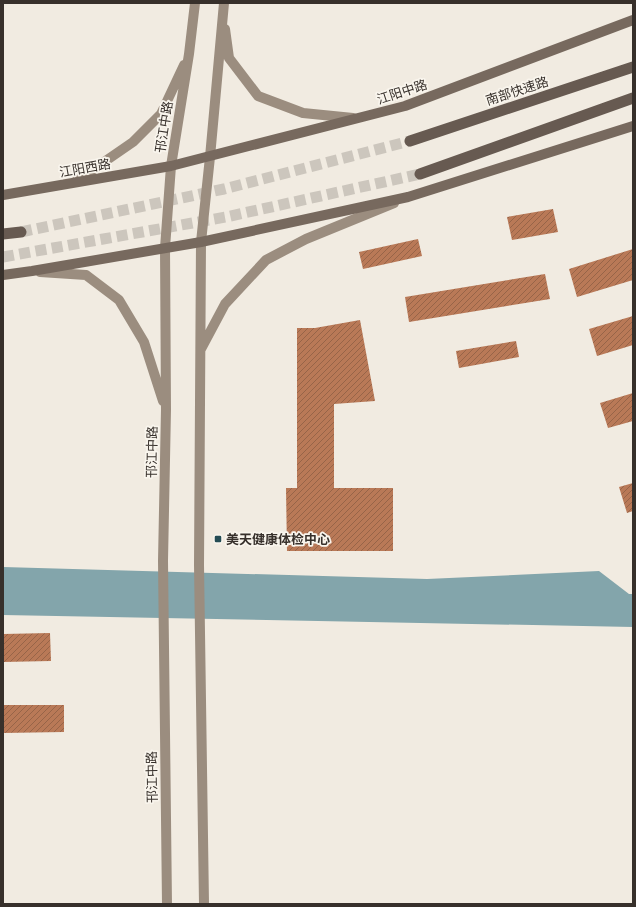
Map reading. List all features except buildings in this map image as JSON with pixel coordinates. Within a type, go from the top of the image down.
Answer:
[{"type":"highway","name":"南部快速路","points":[[410,141],[633,67]]},
{"type":"highway","points":[[420,174],[633,98]]},
{"type":"highway","points":[[3,234],[21,232]]},
{"type":"main road","name":"邗江中路","points":[[167,904],[162,561],[166,409],[165,248],[171,166],[196,3]]},
{"type":"main road","points":[[204,904],[199,565],[201,242],[224,3]]},
{"type":"main road","points":[[222,14],[229,58],[258,96],[303,114],[358,119]]},
{"type":"main road","name":"江阳中路","points":[[171,166],[405,106],[633,20]]},
{"type":"main road","points":[[75,182],[133,142],[161,114],[189,54]]},
{"type":"main road","points":[[200,351],[225,304],[266,260],[306,239],[408,197],[633,126]]},
{"type":"main road","name":"江阳西路","points":[[3,195],[171,166]]},
{"type":"main road","points":[[3,275],[201,242],[408,197]]},
{"type":"main road","points":[[32,271],[86,275],[119,300],[144,342],[166,409]]},
{"type":"water","points":[[3,567],[427,579],[599,571],[629,594],[633,594],[633,627],[3,615]]},
{"type":"tunnel","points":[[21,232],[224,189],[410,141]]},
{"type":"tunnel","points":[[3,257],[226,217],[420,174]]},
{"type":"place","name":"美天健康体检中心","points":[[218,539]]}]
